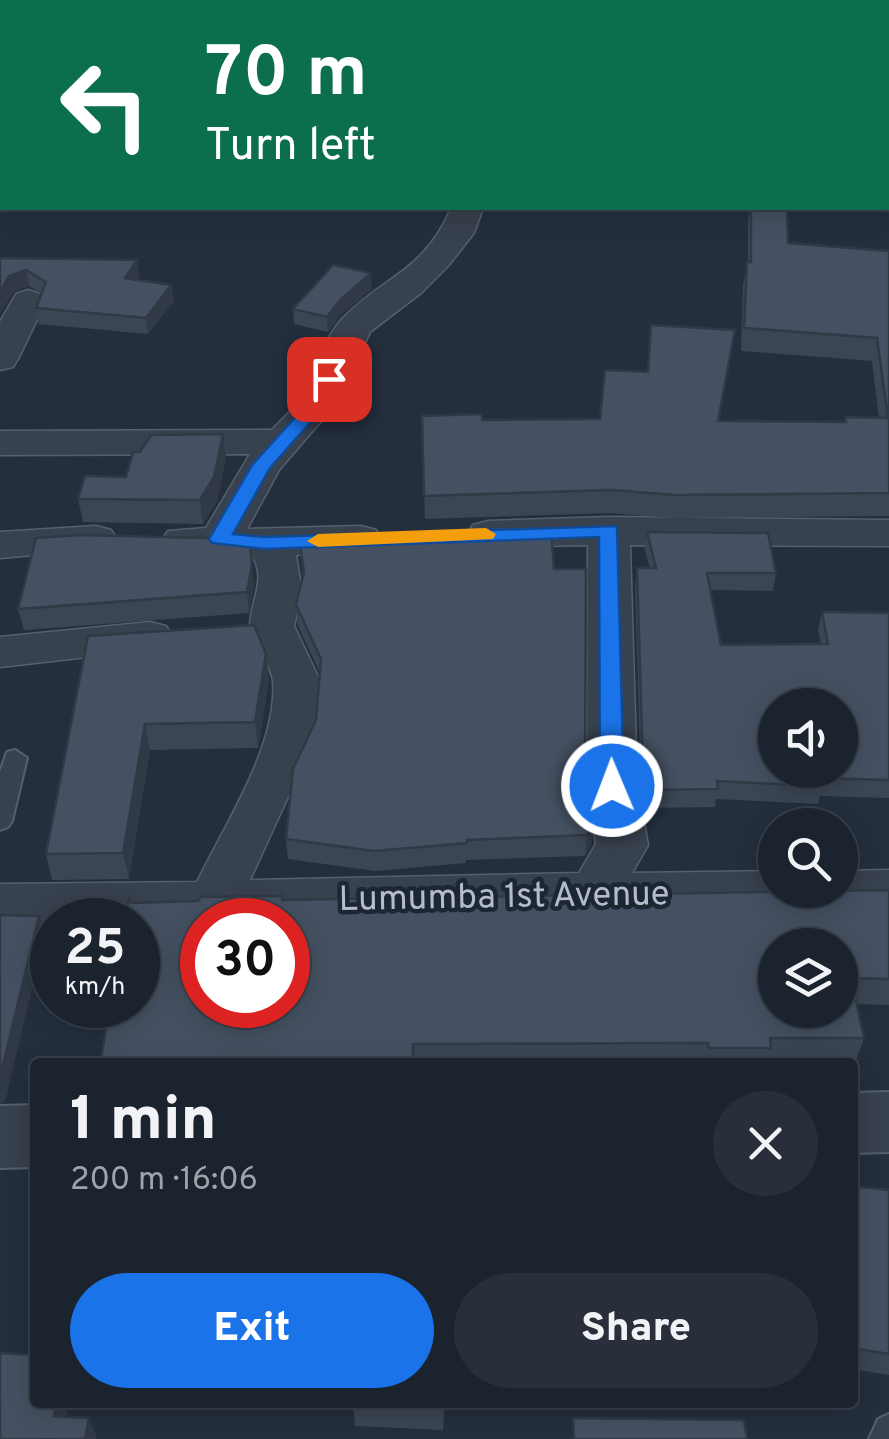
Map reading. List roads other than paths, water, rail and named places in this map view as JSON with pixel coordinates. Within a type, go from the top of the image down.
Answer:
[{"type":"street","points":[[242,541],[262,465],[317,404],[355,326],[436,259],[457,233],[466,210]]},
{"type":"street","points":[[0,359],[28,301]]},
{"type":"street","points":[[0,443],[283,442]]},
{"type":"street","points":[[595,892],[622,845],[612,786],[610,530]]},
{"type":"street","points":[[454,536],[610,530],[672,535],[889,533]]},
{"type":"street","points":[[3,550],[84,538],[396,538]]},
{"type":"street","points":[[215,898],[290,740],[296,679],[287,652],[255,632],[280,592],[278,561],[242,541]]},
{"type":"street","points":[[0,652],[184,634]]},
{"type":"street","name":"Lumumba 1st Avenue","points":[[310,899],[889,891]]},
{"type":"street","name":"Lumumba 1st Avenue","points":[[0,906],[57,909],[180,903]]},
{"type":"street","points":[[858,1123],[889,1122]]},
{"type":"street","points":[[0,1137],[30,1136]]},
{"type":"lane","points":[[0,821],[15,758]]},
{"type":"lane","points":[[885,1439],[889,1430]]}]
